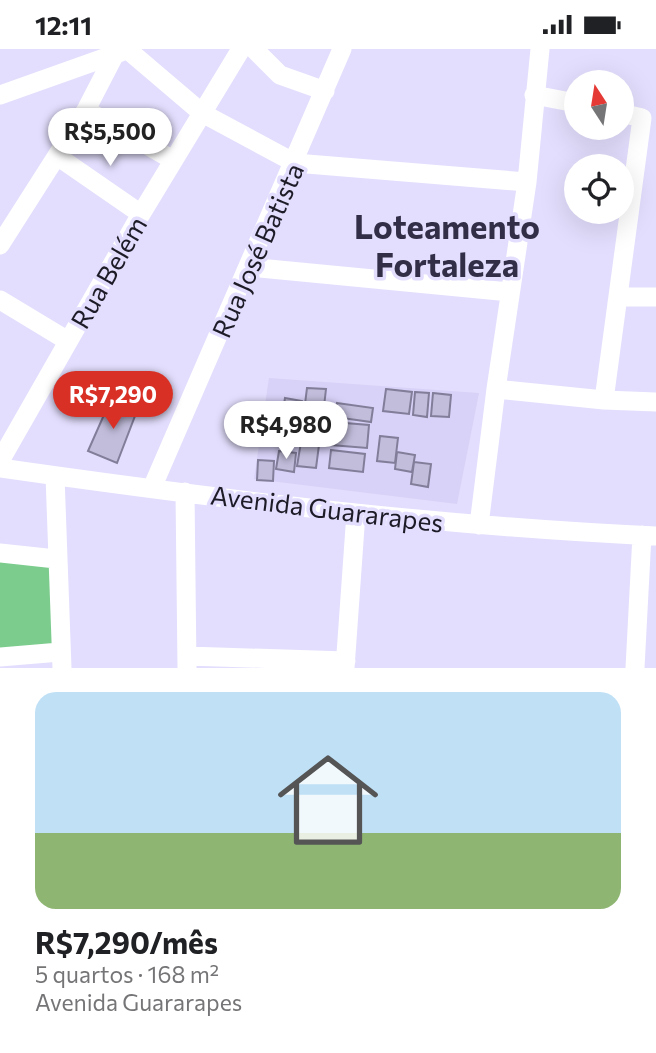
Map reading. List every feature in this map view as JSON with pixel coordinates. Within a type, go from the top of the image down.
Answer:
[{"type":"street","name":"Rua Belém","points":[[0,461],[141,213],[241,49]]},
{"type":"street","points":[[254,49],[280,75],[325,90]]},
{"type":"street","name":"Rua José Batista","points":[[152,488],[295,163],[342,49]]},
{"type":"street","points":[[479,525],[527,182],[540,49]]},
{"type":"street","points":[[124,51],[202,113],[295,163],[527,182]]},
{"type":"street","points":[[0,95],[124,51]]},
{"type":"street","points":[[0,245],[124,51]]},
{"type":"street","points":[[534,95],[564,101]]},
{"type":"street","points":[[86,110],[173,160]]},
{"type":"street","points":[[604,400],[642,118],[634,116]]},
{"type":"street","points":[[57,156],[141,213]]},
{"type":"street","points":[[249,267],[510,292]]},
{"type":"street","points":[[618,297],[656,297]]},
{"type":"street","points":[[0,300],[68,341]]},
{"type":"street","points":[[496,389],[604,400],[656,402]]},
{"type":"street","name":"Avenida Guararapes","points":[[0,468],[356,513],[479,525],[649,535]]},
{"type":"street","points":[[0,657],[61,660],[55,476]]},
{"type":"street","points":[[185,492],[187,662],[346,664],[356,513]]},
{"type":"street","points":[[635,668],[649,535]]},
{"type":"street","points":[[0,553],[56,559]]},
{"type":"shaded area","points":[[269,378],[479,393],[457,504],[254,479]]},
{"type":"green space","points":[[0,555],[54,561],[58,650],[0,654]]},
{"type":"building","points":[[307,388],[326,389],[323,415],[304,412]]},
{"type":"building","points":[[386,389],[412,392],[409,414],[383,411]]},
{"type":"building","points":[[415,392],[429,393],[427,417],[413,415]]},
{"type":"building","points":[[433,393],[451,395],[449,417],[431,416]]},
{"type":"building","points":[[285,398],[302,401],[299,418],[282,416]]},
{"type":"building","points":[[111,399],[138,408],[117,463],[88,451]]},
{"type":"building","points":[[337,403],[373,408],[371,422],[335,417]]},
{"type":"building","points":[[333,422],[369,425],[367,448],[331,445]]},
{"type":"building","points":[[380,436],[398,438],[395,463],[377,461]]},
{"type":"building","points":[[301,442],[319,445],[316,468],[297,466]]},
{"type":"building","points":[[331,450],[365,454],[363,472],[329,468]]},
{"type":"building","points":[[279,451],[296,453],[294,472],[276,469]]},
{"type":"building","points":[[397,452],[415,455],[412,472],[395,469]]},
{"type":"building","points":[[258,460],[274,461],[273,481],[257,480]]},
{"type":"building","points":[[414,462],[431,464],[428,487],[411,484]]},
{"type":"district","name":"Loteamento Fortaleza","points":[[447,244]]}]
